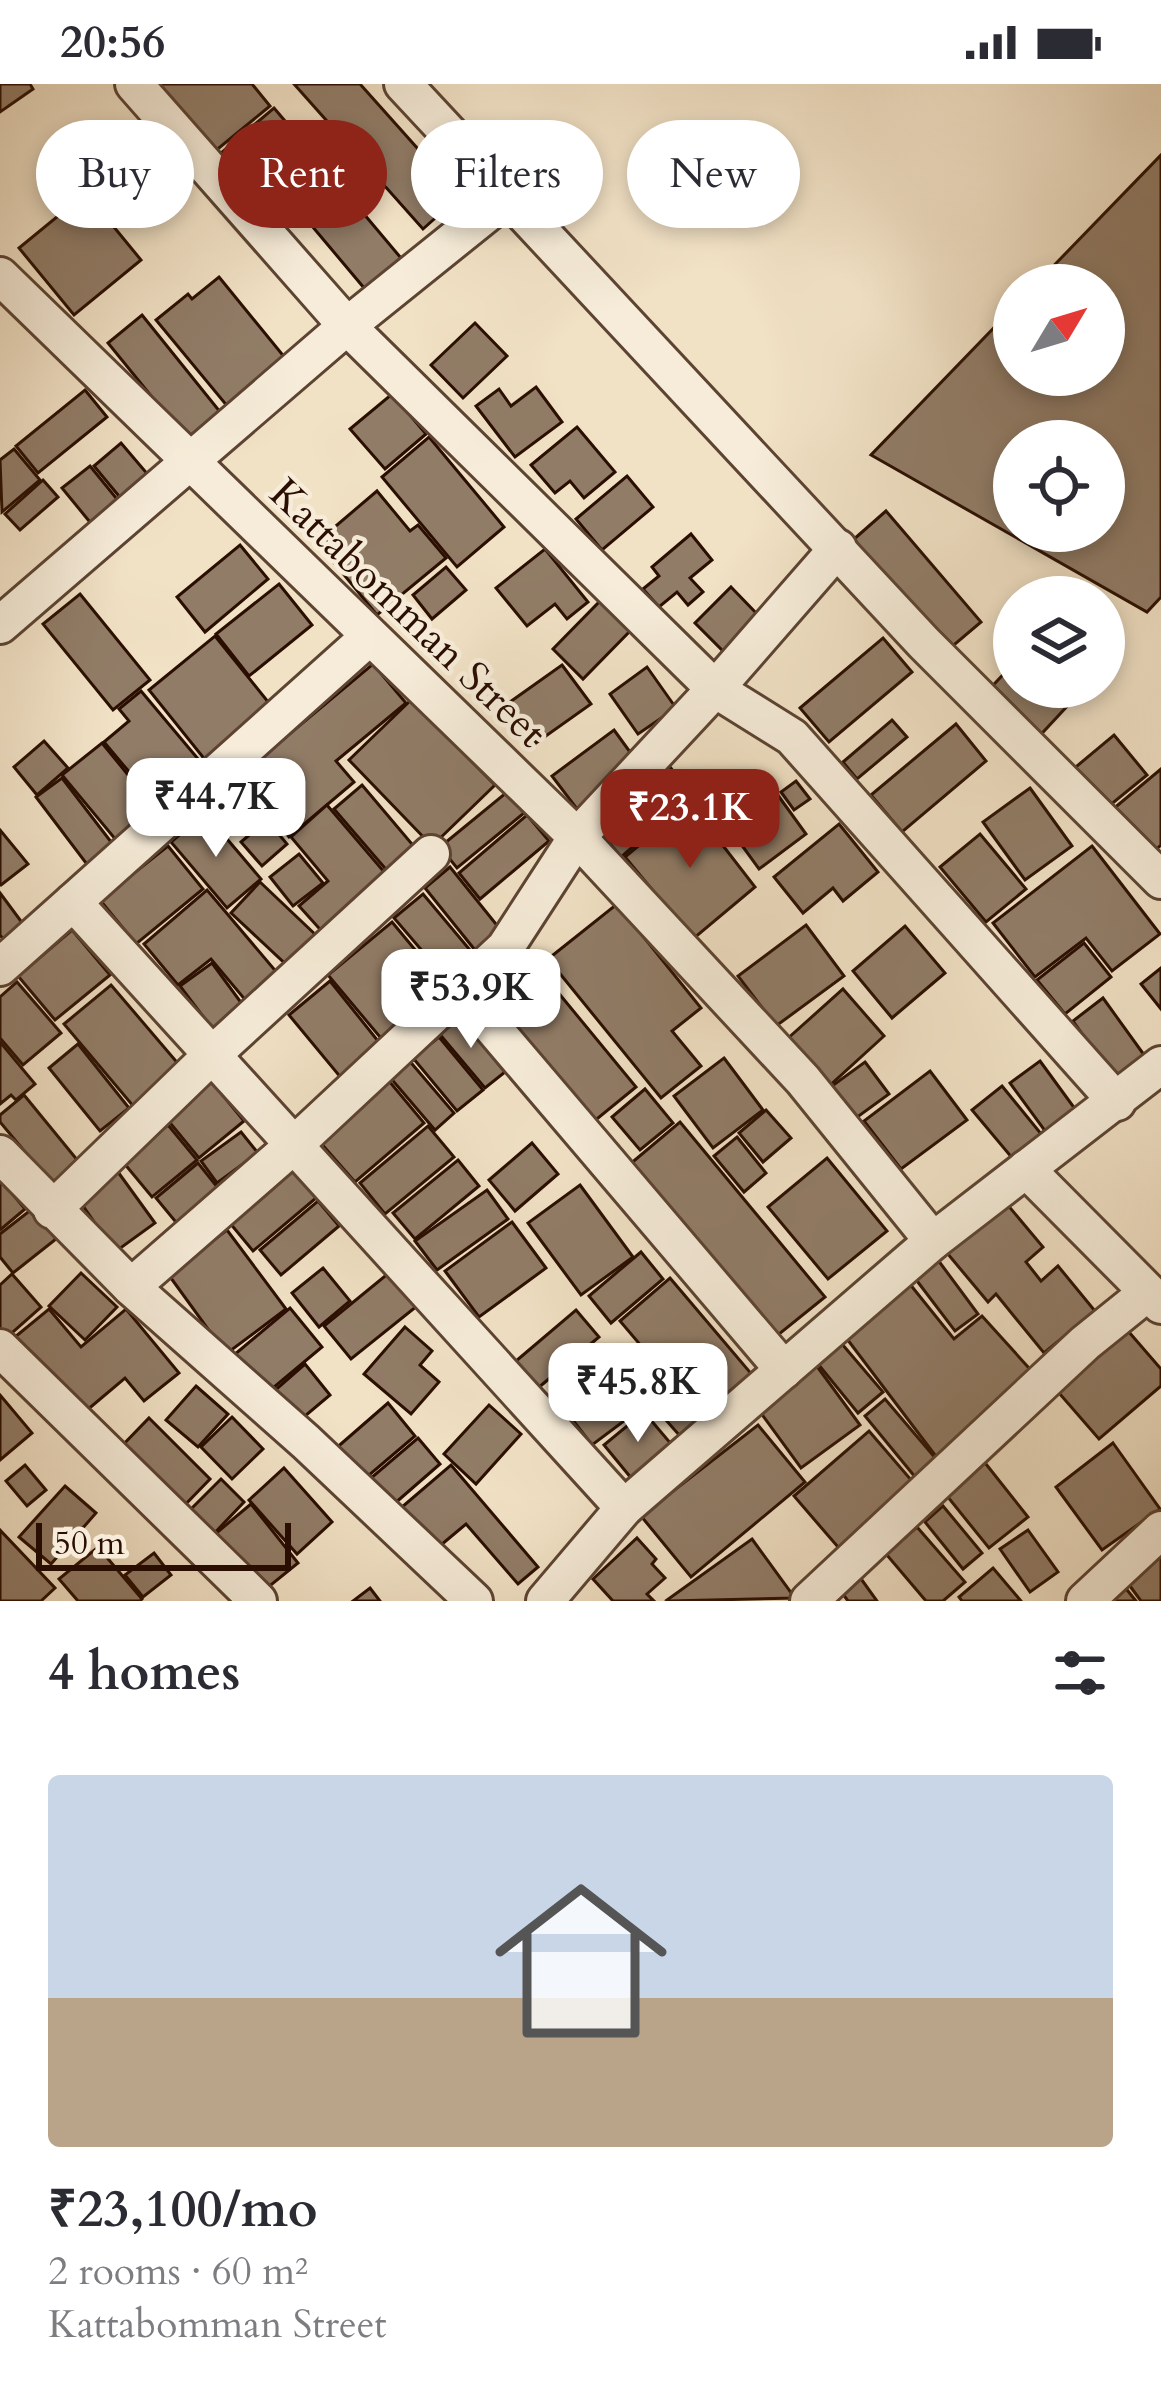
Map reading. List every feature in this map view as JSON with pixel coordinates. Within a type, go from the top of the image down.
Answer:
[{"type":"street","points":[[134,84],[347,326],[716,689],[792,737],[1117,1102]]},
{"type":"street","points":[[403,84],[436,120]]},
{"type":"street","points":[[0,625],[347,326],[469,228]]},
{"type":"street","points":[[534,228],[924,643],[1161,880]]},
{"type":"street","name":"Kattabomman Street","points":[[0,276],[577,837],[803,1080],[933,1241]]},
{"type":"street","points":[[131,1287],[294,1145],[505,948],[577,837],[716,689],[838,548]]},
{"type":"street","points":[[0,967],[370,637]]},
{"type":"street","points":[[52,1210],[431,854]]},
{"type":"street","points":[[73,902],[624,1508]]},
{"type":"street","points":[[459,988],[784,1370]]},
{"type":"street","points":[[545,1601],[624,1508],[933,1241],[1161,1065]]},
{"type":"street","points":[[0,1154],[131,1287],[306,1442],[474,1601]]},
{"type":"street","points":[[809,1601],[1085,1343],[1154,1299],[1026,1169]]},
{"type":"street","points":[[0,1348],[258,1601]]},
{"type":"street","points":[[1085,1601],[1161,1530]]},
{"type":"building","points":[[0,84],[30,84],[33,89],[0,112]]},
{"type":"building","points":[[146,84],[252,84],[270,106],[253,120],[218,120],[218,149],[208,157],[194,141],[194,120],[177,120]]},
{"type":"building","points":[[294,84],[360,84],[411,141],[411,216],[387,189],[387,120],[326,120]]},
{"type":"building","points":[[274,108],[284,120],[260,120]]},
{"type":"building","points":[[1161,155],[1161,597],[1147,612],[1125,599],[1125,576],[1084,576],[1042,552],[1125,552],[1125,420],[993,420],[993,524],[871,455],[993,329],[993,396],[1125,396],[1125,264],[1055,264]]},
{"type":"building","points":[[43,228],[115,228],[141,260],[74,315],[19,248]]},
{"type":"building","points":[[314,228],[376,228],[406,264],[370,295]]},
{"type":"building","points":[[219,277],[286,359],[228,407],[156,320]]},
{"type":"building","points":[[142,315],[225,418],[191,445],[108,343]]},
{"type":"building","points":[[475,323],[507,356],[463,398],[431,365]]},
{"type":"building","points":[[536,387],[562,422],[515,457],[476,406],[499,389],[511,406]]},
{"type":"building","points":[[85,390],[107,417],[38,473],[16,446]]},
{"type":"building","points":[[392,394],[426,434],[385,469],[350,429]]},
{"type":"building","points":[[577,427],[615,472],[584,498],[570,481],[555,493],[531,465]]},
{"type":"building","points":[[429,437],[504,527],[457,567],[382,477]]},
{"type":"building","points":[[121,443],[150,477],[123,501],[94,466]]},
{"type":"building","points":[[14,449],[40,480],[2,512],[0,460]]},
{"type":"building","points":[[90,466],[121,504],[94,527],[62,488]]},
{"type":"building","points":[[627,476],[653,507],[602,550],[576,519]]},
{"type":"building","points":[[43,480],[58,497],[20,530],[5,514]]},
{"type":"building","points":[[377,491],[410,531],[418,525],[446,558],[377,615],[317,542]]},
{"type":"building","points":[[886,511],[981,622],[948,650],[853,540]]},
{"type":"building","points":[[691,534],[712,560],[690,578],[703,592],[688,605],[677,592],[659,607],[643,589],[659,576],[652,567]]},
{"type":"building","points":[[240,545],[268,579],[205,632],[177,597]]},
{"type":"building","points":[[545,549],[588,602],[567,619],[555,604],[527,626],[496,588]]},
{"type":"building","points":[[446,567],[466,590],[432,619],[413,595]]},
{"type":"building","points":[[279,584],[312,625],[249,676],[216,634]]},
{"type":"building","points":[[731,587],[758,615],[723,651],[695,623]]},
{"type":"building","points":[[80,594],[150,680],[113,710],[43,624]]},
{"type":"building","points":[[604,597],[634,627],[583,679],[553,649]]},
{"type":"building","points":[[215,636],[273,708],[206,761],[149,690]]},
{"type":"building","points":[[883,638],[912,672],[829,742],[800,708]]},
{"type":"building","points":[[373,664],[406,703],[336,761],[354,782],[289,837],[238,777]]},
{"type":"building","points":[[562,665],[591,704],[536,743],[507,704]]},
{"type":"building","points":[[647,667],[676,708],[638,734],[610,694]]},
{"type":"building","points":[[993,685],[993,707],[982,697]]},
{"type":"building","points":[[141,691],[209,772],[162,811],[104,742],[129,721],[119,709]]},
{"type":"building","points":[[411,700],[495,785],[432,846],[349,760]]},
{"type":"building","points":[[994,708],[1065,708],[1032,744]]},
{"type":"building","points":[[892,720],[907,737],[857,779],[843,762]]},
{"type":"building","points":[[956,724],[986,761],[902,832],[871,795]]},
{"type":"building","points":[[614,730],[638,763],[577,809],[552,776]]},
{"type":"building","points":[[1114,735],[1147,775],[1103,811],[1071,771]]},
{"type":"building","points":[[44,741],[68,768],[37,795],[14,767]]},
{"type":"building","points":[[102,743],[160,814],[121,846],[62,775]]},
{"type":"building","points":[[667,763],[692,796],[671,812],[646,779]]},
{"type":"building","points":[[1161,769],[1161,845],[1144,860],[1106,815]]},
{"type":"building","points":[[62,778],[118,851],[92,871],[36,797]]},
{"type":"building","points":[[796,781],[810,799],[794,810],[781,792]]},
{"type":"building","points":[[362,785],[417,850],[390,874],[334,809]]},
{"type":"building","points":[[1030,788],[1072,846],[1025,880],[983,822]]},
{"type":"building","points":[[507,792],[524,813],[457,868],[440,847]]},
{"type":"building","points":[[649,792],[669,816],[621,857],[601,833]]},
{"type":"building","points":[[777,794],[806,834],[759,869],[730,829]]},
{"type":"building","points":[[690,803],[755,887],[693,939],[625,857]]},
{"type":"building","points":[[327,805],[391,880],[326,936],[299,906],[328,881],[291,837]]},
{"type":"building","points":[[205,813],[261,879],[227,908],[171,842]]},
{"type":"building","points":[[527,815],[549,841],[480,899],[459,873]]},
{"type":"building","points":[[267,820],[287,844],[262,866],[241,842]]},
{"type":"building","points":[[839,824],[878,872],[843,901],[833,888],[803,913],[774,877]]},
{"type":"building","points":[[0,830],[28,864],[1,885],[0,884]]},
{"type":"building","points":[[980,834],[1026,889],[986,922],[940,867]]},
{"type":"building","points":[[168,846],[203,889],[136,944],[100,900]]},
{"type":"building","points":[[1092,846],[1160,934],[1112,971],[1086,938],[1035,977],[993,923]]},
{"type":"building","points":[[299,854],[323,883],[293,906],[270,877]]},
{"type":"building","points":[[450,867],[504,934],[479,955],[425,888]]},
{"type":"building","points":[[260,882],[319,938],[291,969],[231,913]]},
{"type":"building","points":[[207,890],[279,975],[247,1002],[211,959],[178,985],[144,944]]},
{"type":"building","points":[[0,893],[29,932],[9,947],[0,935]]},
{"type":"building","points":[[423,894],[470,950],[442,974],[394,918]]},
{"type":"building","points":[[617,904],[701,1008],[672,1031],[701,1066],[661,1098],[548,959]]},
{"type":"building","points":[[392,922],[431,969],[403,991],[422,1013],[385,1043],[328,975]]},
{"type":"building","points":[[806,925],[844,976],[776,1026],[738,976]]},
{"type":"building","points":[[905,926],[945,973],[892,1018],[853,971]]},
{"type":"building","points":[[72,930],[110,975],[55,1020],[18,976]]},
{"type":"building","points":[[1084,943],[1111,977],[1065,1014],[1037,980]]},
{"type":"building","points":[[533,962],[636,1087],[592,1123],[484,1003]]},
{"type":"building","points":[[212,963],[245,1008],[214,1031],[180,986]]},
{"type":"building","points":[[1161,968],[1161,1009],[1141,984]]},
{"type":"building","points":[[330,981],[382,1046],[342,1079],[289,1015]]},
{"type":"building","points":[[17,982],[61,1033],[23,1065],[0,1038],[0,997]]},
{"type":"building","points":[[111,985],[181,1067],[134,1107],[64,1024]]},
{"type":"building","points":[[843,989],[884,1036],[828,1087],[786,1040]]},
{"type":"building","points":[[1103,998],[1147,1059],[1116,1081],[1073,1021]]},
{"type":"building","points":[[457,1014],[505,1072],[485,1088],[437,1031]]},
{"type":"building","points":[[439,1037],[483,1090],[457,1111],[413,1058]]},
{"type":"building","points":[[0,1042],[35,1084],[16,1100],[11,1095],[0,1104]]},
{"type":"building","points":[[78,1044],[129,1108],[100,1131],[49,1068]]},
{"type":"building","points":[[407,1058],[454,1113],[435,1130],[388,1075]]},
{"type":"building","points":[[724,1058],[763,1110],[713,1148],[674,1096]]},
{"type":"building","points":[[1040,1061],[1078,1113],[1048,1135],[1010,1083]]},
{"type":"building","points":[[865,1062],[889,1094],[856,1118],[832,1086]]},
{"type":"building","points":[[930,1071],[967,1120],[901,1169],[864,1121]]},
{"type":"building","points":[[211,1081],[244,1121],[199,1158],[166,1118]]},
{"type":"building","points":[[389,1081],[424,1123],[355,1182],[319,1141]]},
{"type":"building","points":[[1002,1086],[1042,1135],[1013,1159],[972,1110]]},
{"type":"building","points":[[645,1089],[673,1123],[640,1150],[612,1117]]},
{"type":"building","points":[[24,1095],[83,1167],[56,1189],[0,1122],[0,1115]]},
{"type":"building","points":[[766,1110],[791,1138],[763,1162],[739,1133]]},
{"type":"building","points":[[680,1122],[825,1297],[773,1339],[629,1165]]},
{"type":"building","points":[[168,1125],[197,1160],[152,1197],[123,1162]]},
{"type":"building","points":[[428,1126],[454,1157],[385,1214],[360,1183]]},
{"type":"building","points":[[241,1132],[258,1153],[217,1183],[201,1161]]},
{"type":"building","points":[[737,1137],[766,1173],[744,1192],[714,1156]]},
{"type":"building","points":[[532,1143],[558,1174],[515,1211],[489,1180]]},
{"type":"building","points":[[827,1158],[887,1231],[828,1279],[768,1207]]},
{"type":"building","points":[[458,1160],[479,1186],[415,1239],[393,1213]]},
{"type":"building","points":[[198,1163],[226,1198],[184,1232],[156,1198]]},
{"type":"building","points":[[292,1169],[316,1198],[253,1251],[229,1222]]},
{"type":"building","points":[[118,1172],[155,1223],[115,1252],[79,1200]]},
{"type":"building","points":[[0,1179],[25,1209],[0,1230]]},
{"type":"building","points":[[580,1185],[633,1257],[581,1295],[528,1223]]},
{"type":"building","points":[[487,1190],[508,1219],[437,1270],[415,1241]]},
{"type":"building","points":[[1001,1197],[1043,1247],[1026,1262],[1041,1281],[1058,1266],[1095,1311],[1044,1353],[996,1294],[988,1302],[942,1247]]},
{"type":"building","points":[[318,1201],[339,1226],[281,1275],[260,1250]]},
{"type":"building","points":[[32,1209],[56,1239],[13,1273],[0,1257],[0,1234]]},
{"type":"building","points":[[512,1222],[546,1268],[479,1317],[445,1271]]},
{"type":"building","points":[[227,1230],[286,1309],[226,1354],[168,1274]]},
{"type":"building","points":[[641,1252],[663,1279],[611,1323],[589,1296]]},
{"type":"building","points":[[935,1256],[978,1314],[955,1331],[911,1273]]},
{"type":"building","points":[[323,1268],[350,1301],[319,1327],[292,1293]]},
{"type":"building","points":[[390,1272],[417,1306],[351,1359],[324,1326]]},
{"type":"building","points":[[81,1273],[117,1307],[85,1340],[49,1306]]},
{"type":"building","points":[[12,1274],[41,1307],[6,1338],[0,1331],[0,1285]]},
{"type":"building","points":[[670,1278],[754,1377],[704,1420],[620,1321]]},
{"type":"building","points":[[909,1283],[954,1339],[982,1316],[1038,1378],[938,1459],[844,1335]]},
{"type":"building","points":[[290,1308],[322,1347],[267,1393],[234,1355]]},
{"type":"building","points":[[49,1309],[81,1347],[126,1309],[179,1373],[144,1401],[125,1378],[80,1416],[15,1337]]},
{"type":"building","points":[[576,1310],[599,1337],[538,1388],[516,1361]]},
{"type":"building","points":[[1122,1324],[1161,1369],[1161,1386],[1099,1439],[1052,1385]]},
{"type":"building","points":[[405,1327],[432,1351],[420,1365],[439,1382],[411,1414],[364,1374]]},
{"type":"building","points":[[842,1344],[883,1392],[858,1413],[818,1364]]},
{"type":"building","points":[[305,1364],[330,1395],[298,1422],[273,1392]]},
{"type":"building","points":[[816,1365],[860,1425],[801,1468],[758,1409]]},
{"type":"building","points":[[591,1370],[628,1418],[592,1445],[555,1397]]},
{"type":"building","points":[[196,1386],[228,1414],[198,1447],[166,1420]]},
{"type":"building","points":[[0,1395],[32,1433],[0,1460]]},
{"type":"building","points":[[675,1395],[697,1422],[680,1436],[657,1410]]},
{"type":"building","points":[[885,1399],[937,1460],[916,1478],[865,1416]]},
{"type":"building","points":[[388,1403],[415,1436],[361,1482],[334,1450]]},
{"type":"building","points":[[489,1405],[521,1434],[476,1484],[444,1454]]},
{"type":"building","points":[[644,1412],[672,1445],[632,1479],[604,1445]]},
{"type":"building","points":[[232,1417],[263,1449],[232,1479],[201,1447]]},
{"type":"building","points":[[149,1418],[210,1479],[177,1513],[116,1452]]},
{"type":"building","points":[[758,1425],[805,1482],[691,1577],[641,1516]]},
{"type":"building","points":[[869,1431],[912,1481],[879,1510],[886,1518],[844,1554],[794,1496]]},
{"type":"building","points":[[418,1438],[440,1464],[386,1511],[364,1484]]},
{"type":"building","points":[[1113,1443],[1160,1509],[1102,1550],[1056,1487]]},
{"type":"building","points":[[982,1459],[1028,1517],[989,1548],[943,1491]]},
{"type":"building","points":[[25,1465],[46,1490],[27,1506],[6,1481]]},
{"type":"building","points":[[451,1465],[538,1567],[518,1584],[466,1524],[429,1555],[395,1513]]},
{"type":"building","points":[[284,1468],[332,1522],[297,1554],[249,1500]]},
{"type":"building","points":[[221,1479],[244,1502],[206,1542],[182,1518]]},
{"type":"building","points":[[65,1486],[96,1513],[51,1564],[19,1537]]},
{"type":"building","points":[[251,1504],[298,1563],[261,1593],[214,1535]]},
{"type":"building","points":[[943,1506],[982,1553],[963,1569],[925,1522]]},
{"type":"building","points":[[917,1527],[965,1582],[943,1601],[926,1601],[886,1554]]},
{"type":"building","points":[[0,1530],[55,1588],[41,1601],[0,1601]]},
{"type":"building","points":[[1028,1530],[1058,1572],[1030,1592],[1000,1549]]},
{"type":"building","points":[[637,1538],[665,1578],[647,1594],[654,1601],[613,1601],[593,1579]]},
{"type":"building","points":[[752,1539],[795,1598],[667,1600]]},
{"type":"building","points":[[98,1547],[140,1601],[78,1601],[59,1579]]},
{"type":"building","points":[[154,1553],[171,1575],[143,1597],[125,1575]]},
{"type":"building","points":[[1161,1557],[1161,1601],[1141,1601],[1127,1582]]},
{"type":"building","points":[[993,1568],[1021,1601],[962,1601],[959,1597]]},
{"type":"building","points":[[859,1576],[877,1601],[848,1601],[840,1590]]},
{"type":"building","points":[[1123,1585],[1136,1601],[1104,1601]]},
{"type":"building","points":[[370,1588],[380,1601],[353,1601]]}]
